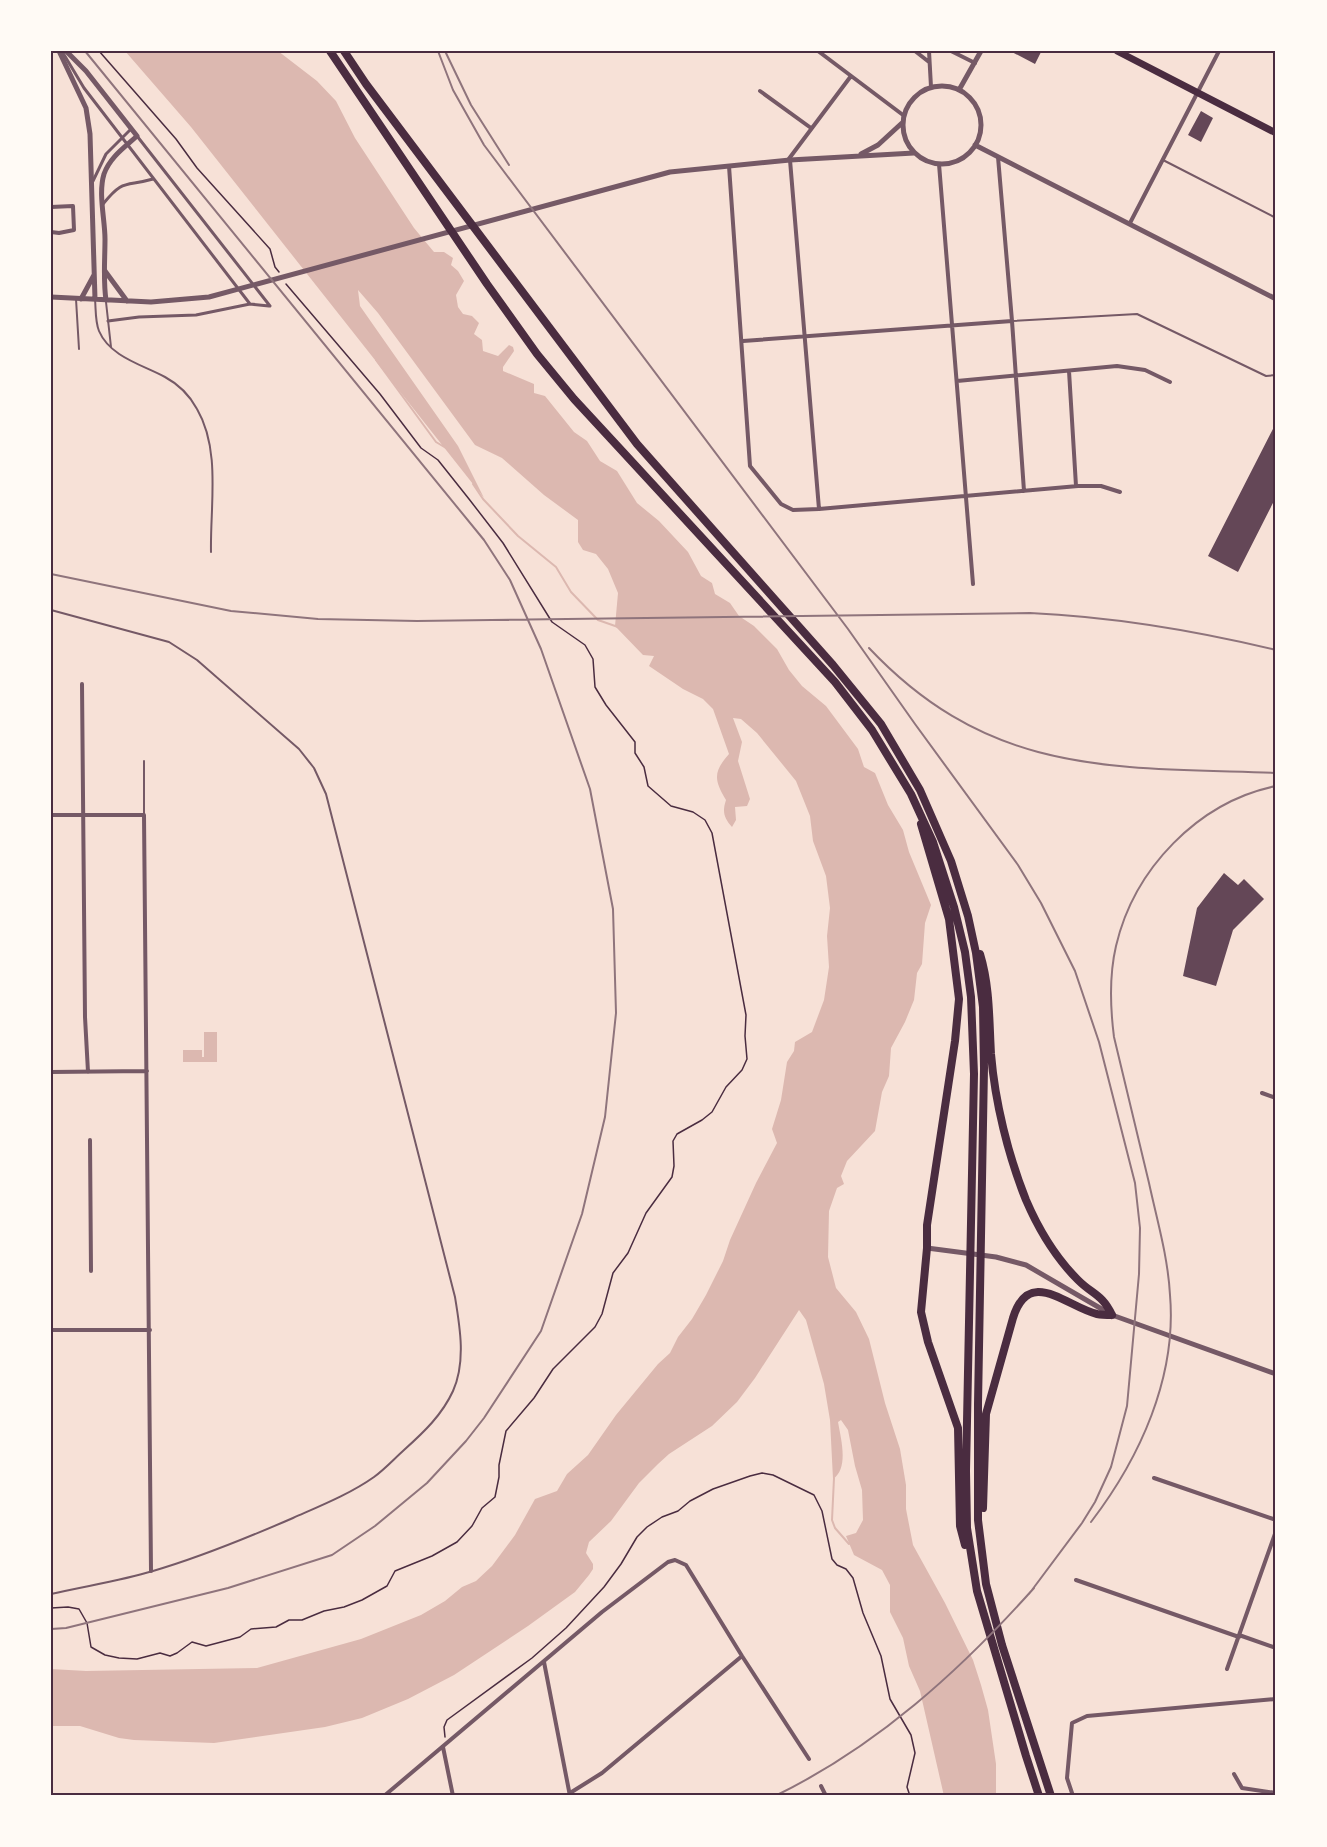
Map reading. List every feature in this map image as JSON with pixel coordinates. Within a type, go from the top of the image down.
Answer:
[{"type":"highway","points":[[330,51],[537,354],[602,429],[835,682],[872,730],[911,794],[933,842],[954,906],[965,952],[971,997],[974,1074],[966,1471],[967,1527],[976,1585]]},
{"type":"highway","points":[[344,51],[366,84],[637,444],[833,665],[881,724],[920,790],[951,861],[986,972],[992,1055],[1002,1116],[1010,1150],[1026,1198],[1055,1251],[1078,1280],[1105,1300],[1112,1315],[1096,1314],[1062,1297],[1046,1293],[1031,1294],[1019,1303],[986,1414],[982,1549]]},
{"type":"highway","points":[[911,794],[949,919],[959,999],[956,1041],[927,1225],[927,1248],[921,1299],[922,1322],[958,1428],[960,1526],[1037,1796]]},
{"type":"highway","points":[[968,916],[983,1007],[978,1520],[986,1584],[1002,1645],[1051,1796]]},
{"type":"main road","points":[[1117,51],[1276,133]]},
{"type":"street","points":[[60,51],[84,88],[250,304]]},
{"type":"street","points":[[60,51],[86,108],[90,134],[95,299]]},
{"type":"street","points":[[66,51],[86,71],[270,306],[250,304],[196,315],[139,317],[108,321]]},
{"type":"street","points":[[818,51],[903,115]]},
{"type":"street","points":[[915,51],[930,62]]},
{"type":"street","points":[[929,51],[931,87]]},
{"type":"street","points":[[951,51],[975,63]]},
{"type":"street","points":[[959,90],[981,51]]},
{"type":"street","points":[[1130,223],[1219,51]]},
{"type":"street","points":[[819,509],[789,160],[851,76]]},
{"type":"street","points":[[51,297],[151,302],[209,297],[670,172],[789,160],[914,153],[929,162],[939,164],[956,161],[975,145],[980,129],[978,110],[967,95],[947,86],[931,87],[912,98],[903,115],[902,123],[914,153]]},
{"type":"street","points":[[760,91],[811,128]]},
{"type":"street","points":[[854,156],[878,145],[902,123]]},
{"type":"street","points":[[92,183],[102,159],[132,129]]},
{"type":"street","points":[[106,300],[102,191],[105,172],[116,155],[137,136]]},
{"type":"street","points":[[975,145],[1276,299]]},
{"type":"street","points":[[998,156],[1024,491]]},
{"type":"street","points":[[939,164],[974,584]]},
{"type":"street","points":[[729,166],[750,466],[781,504],[793,510],[819,509],[1076,486],[1101,486],[1120,492]]},
{"type":"street","points":[[104,204],[119,186],[153,179]]},
{"type":"street","points":[[51,207],[73,206],[74,230],[51,232]]},
{"type":"street","points":[[105,270],[127,301]]},
{"type":"street","points":[[78,299],[95,274]]},
{"type":"street","points":[[742,341],[1012,321]]},
{"type":"street","points":[[957,381],[1127,366],[1145,370],[1170,382]]},
{"type":"street","points":[[1069,371],[1076,486]]},
{"type":"street","points":[[82,684],[85,1017],[88,1072]]},
{"type":"street","points":[[51,815],[144,815],[151,1571]]},
{"type":"street","points":[[51,1072],[147,1071]]},
{"type":"street","points":[[1262,1093],[1276,1098]]},
{"type":"street","points":[[90,1140],[91,1271]]},
{"type":"street","points":[[927,1248],[996,1257],[1026,1266],[1112,1315],[1276,1374]]},
{"type":"street","points":[[51,1330],[150,1330]]},
{"type":"street","points":[[1154,1478],[1276,1520]]},
{"type":"street","points":[[1227,1669],[1276,1531]]},
{"type":"street","points":[[384,1796],[602,1612],[668,1562],[675,1560],[686,1565],[809,1759]]},
{"type":"street","points":[[1076,1580],[1276,1648]]},
{"type":"street","points":[[543,1662],[570,1795],[602,1773],[742,1656]]},
{"type":"street","points":[[1073,1796],[1067,1778],[1072,1723],[1087,1716],[1276,1699]]},
{"type":"street","points":[[443,1747],[453,1796]]},
{"type":"street","points":[[1234,1774],[1242,1788],[1240,1796]]},
{"type":"street","points":[[821,1786],[826,1796]]},
{"type":"street","points":[[1242,1788],[1262,1793],[1276,1793]]},
{"type":"lane","points":[[1163,160],[1276,218]]},
{"type":"lane","points":[[78,299],[79,349]]},
{"type":"lane","points":[[95,299],[96,318],[100,332],[111,347],[125,358],[167,378],[184,391],[205,424],[210,444],[212,469],[211,552]]},
{"type":"lane","points":[[106,300],[111,347]]},
{"type":"lane","points":[[1012,321],[1137,314],[1266,376],[1276,375]]},
{"type":"lane","points":[[51,610],[170,642],[197,660],[299,749],[314,768],[326,794],[455,1297],[460,1328],[461,1359],[454,1389],[441,1413],[425,1431],[375,1476],[319,1507],[254,1535],[151,1571],[51,1594]]},
{"type":"lane","points":[[144,761],[144,815]]},
{"type":"path","points":[[99,51],[176,139],[197,168],[270,249],[275,267],[280,274]]},
{"type":"path","points":[[51,1608],[68,1607],[79,1610],[87,1623],[91,1647],[105,1655],[137,1659],[160,1653],[170,1656],[192,1642],[206,1646],[240,1637],[251,1629],[276,1628],[289,1620],[307,1619],[324,1611],[362,1600],[387,1586],[395,1570],[432,1556],[457,1542],[468,1531],[482,1508],[495,1497],[506,1431],[553,1369],[594,1327],[603,1314],[613,1273],[628,1253],[646,1213],[672,1177],[673,1141],[677,1134],[702,1120],[711,1112],[726,1087],[742,1070],[747,1059],[746,1015],[712,833],[705,820],[693,812],[670,806],[648,786],[644,767],[635,753],[635,742],[595,687],[593,659],[585,645],[552,622],[503,543],[469,499],[438,460],[421,448],[380,394],[284,281]]},
{"type":"shaded area","points":[[125,51],[278,51],[317,81],[336,101],[355,138],[414,228],[434,252],[444,252],[453,258],[451,265],[464,281],[456,295],[458,307],[463,314],[472,316],[479,323],[474,334],[482,340],[483,351],[498,356],[509,345],[513,347],[514,351],[503,367],[503,371],[534,384],[534,393],[545,396],[574,432],[587,441],[600,461],[617,471],[637,503],[659,521],[688,552],[701,576],[712,583],[715,594],[730,603],[739,616],[754,626],[777,649],[789,670],[802,686],[826,706],[858,749],[864,767],[875,773],[888,805],[903,830],[909,852],[931,905],[925,923],[922,964],[917,973],[914,1000],[891,1048],[889,1076],[882,1092],[875,1131],[847,1161],[841,1176],[844,1184],[837,1188],[829,1211],[828,1257],[836,1288],[856,1312],[869,1339],[885,1403],[900,1449],[906,1485],[906,1509],[913,1545],[973,1660],[981,1685],[988,1710],[996,1764],[996,1796],[944,1796],[920,1691],[909,1666],[903,1638],[890,1612],[890,1585],[882,1570],[854,1555],[846,1536],[856,1533],[863,1520],[862,1490],[848,1430],[841,1420],[838,1422],[842,1461],[838,1474],[833,1479],[830,1420],[824,1384],[806,1320],[799,1310],[737,1402],[712,1426],[669,1454],[658,1464],[639,1483],[611,1521],[589,1542],[586,1553],[593,1564],[593,1569],[575,1592],[454,1675],[408,1699],[362,1718],[325,1727],[214,1743],[134,1740],[119,1738],[80,1726],[51,1726],[51,1669],[86,1671],[257,1668],[361,1639],[421,1615],[445,1601],[462,1587],[476,1581],[492,1566],[515,1535],[535,1499],[557,1491],[567,1474],[588,1455],[616,1415],[658,1364],[670,1353],[706,1295],[756,1183],[777,1143],[772,1129],[781,1100],[787,1062],[794,1051],[795,1042],[812,1032],[824,1000],[829,967],[827,936],[830,908],[826,876],[813,841],[810,816],[796,781],[757,733],[741,719],[733,718],[742,742],[738,761],[750,799],[747,806],[735,807],[736,820],[732,827],[724,815],[726,800],[717,781],[720,766],[729,754],[713,709],[703,699],[683,689],[649,666],[654,656],[643,655],[615,626],[618,593],[608,569],[596,554],[583,550],[578,542],[578,520],[544,495],[502,458],[475,445],[378,313],[358,290],[360,306],[458,446],[484,498],[191,127]]},
{"type":"shaded area","points":[[204,1032],[217,1032],[217,1062],[183,1062],[183,1050],[202,1050],[202,1057],[204,1057]]},
{"type":"building","points":[[1010,51],[1038,51],[1041,52],[1035,64]]},
{"type":"building","points":[[1201,111],[1213,118],[1201,142],[1188,135]]},
{"type":"building","points":[[1276,423],[1276,497],[1238,572],[1208,556]]},
{"type":"building","points":[[1224,873],[1238,885],[1244,879],[1264,899],[1233,930],[1216,986],[1183,976],[1197,908]]},
{"type":"waterway","points":[[376,360],[436,442],[446,448]]},
{"type":"waterway","points":[[473,484],[483,499],[518,536],[556,567],[571,592],[598,620],[618,627]]},
{"type":"waterway","points":[[834,1478],[832,1520],[835,1528],[849,1544]]},
{"type":"railway","points":[[51,1629],[66,1628],[228,1588],[332,1555],[375,1526],[427,1483],[466,1441],[484,1418],[541,1331],[582,1214],[605,1117],[616,1013],[613,909],[590,789],[541,649],[510,580],[484,540],[85,51]]},
{"type":"railway","points":[[438,51],[453,90],[484,145],[848,629],[1018,865],[1041,903],[1075,971],[1099,1042],[1135,1183],[1140,1228],[1139,1274],[1127,1406],[1111,1467],[1095,1502],[1082,1523],[1029,1594]]},
{"type":"railway","points":[[445,51],[471,105],[509,165]]},
{"type":"railway","points":[[51,574],[231,611],[318,619],[417,621],[1030,613],[1154,626],[1215,636],[1276,650]]},
{"type":"railway","points":[[869,648],[915,690],[961,721],[1008,743],[1057,757],[1108,765],[1276,773]]},
{"type":"railway","points":[[1091,1522],[1125,1471],[1152,1415],[1168,1356],[1171,1326],[1165,1253],[1114,1037],[1111,991],[1116,946],[1125,918],[1138,891],[1154,866],[1174,843],[1196,823],[1221,807],[1247,794],[1276,786]]},
{"type":"railway","points":[[775,1796],[848,1754],[915,1705],[977,1649],[1034,1588]]}]
